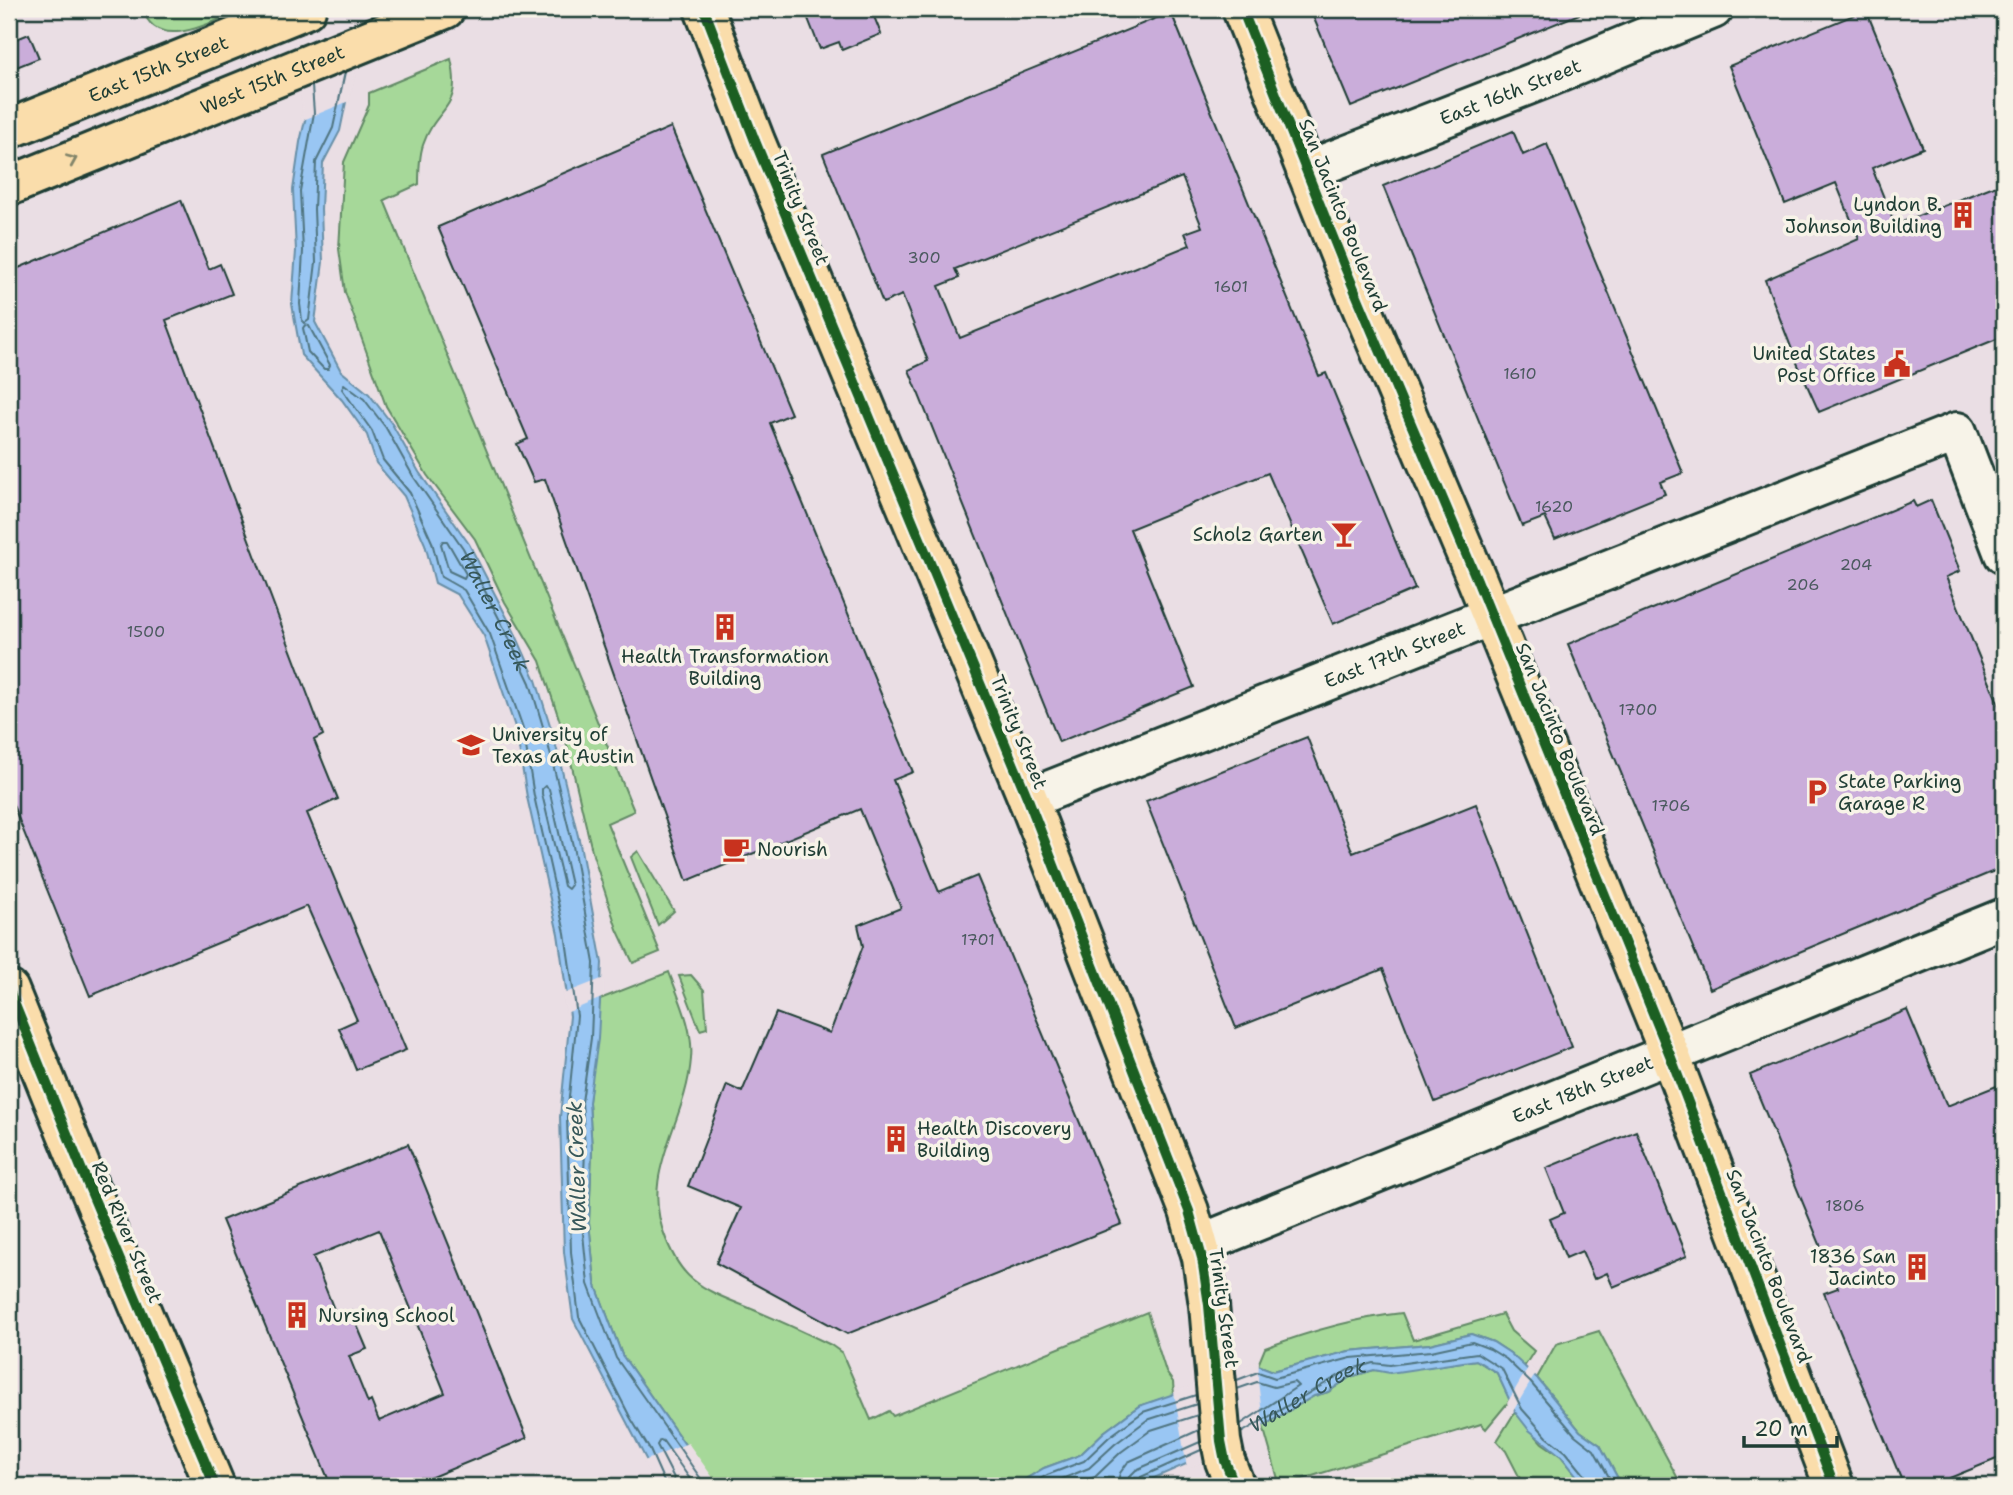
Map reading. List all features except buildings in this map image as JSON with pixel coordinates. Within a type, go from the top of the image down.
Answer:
[{"type":"main road","name":"East 15th Street","points":[[9,129],[306,9]]},
{"type":"main road","name":"West 15th Street","points":[[9,186],[445,9]]},
{"type":"main road","name":"Trinity Street","points":[[704,9],[755,141],[1028,799],[1189,1211],[1198,1245],[1210,1316],[1220,1441],[1235,1486]]},
{"type":"main road","name":"San Jacinto Boulevard","points":[[1242,9],[1306,171],[1492,617],[1670,1055],[1834,1486]]},
{"type":"main road","name":"Red River Street","points":[[9,990],[80,1168],[215,1486]]},
{"type":"street","name":"East 16th Street","points":[[1306,171],[1713,9]]},
{"type":"street","name":"East 17th Street","points":[[1028,799],[1956,432],[2004,554]]},
{"type":"street","name":"East 18th Street","points":[[1198,1245],[2004,918]]},
{"type":"green space","points":[[143,9],[243,9],[203,26],[173,32],[160,30],[150,23]]},
{"type":"green space","points":[[451,59],[454,89],[451,99],[423,145],[419,184],[384,200],[634,811],[607,823],[660,952],[633,963],[617,929],[593,855],[565,737],[540,661],[505,602],[475,539],[427,475],[386,406],[345,292],[339,249],[344,162],[369,105],[369,93]]},
{"type":"green space","points":[[638,851],[674,911],[658,925],[631,857]]},
{"type":"green space","points":[[669,972],[688,1026],[691,1059],[681,1106],[660,1170],[657,1192],[659,1215],[666,1239],[674,1256],[692,1279],[714,1293],[812,1336],[842,1353],[871,1420],[889,1411],[893,1416],[1147,1312],[1166,1372],[1173,1382],[1174,1395],[1139,1406],[1104,1432],[1080,1455],[1044,1468],[1014,1486],[714,1486],[622,1355],[595,1283],[589,1222],[592,1150],[589,1102],[600,999]]},
{"type":"green space","points":[[691,975],[704,990],[707,1028],[700,1030],[679,976]]},
{"type":"green space","points":[[1402,1313],[1413,1340],[1502,1314],[1511,1331],[1534,1351],[1524,1367],[1510,1353],[1493,1342],[1471,1334],[1430,1344],[1349,1351],[1273,1371],[1258,1365],[1265,1348],[1298,1336],[1367,1318]]},
{"type":"green space","points":[[1599,1331],[1682,1486],[1622,1486],[1600,1445],[1580,1431],[1537,1378],[1556,1344]]},
{"type":"green space","points":[[1476,1360],[1497,1373],[1510,1400],[1486,1429],[1481,1424],[1280,1486],[1263,1426],[1314,1396],[1328,1392],[1350,1377],[1374,1370],[1390,1372]]},
{"type":"green space","points":[[1515,1412],[1542,1443],[1561,1456],[1585,1486],[1524,1486],[1506,1451],[1497,1441]]},
{"type":"water","name":"Waller Creek","points":[[353,68],[340,131],[323,163],[323,262],[315,322],[341,371],[369,394],[392,424],[419,472],[469,544],[536,680],[554,738],[580,844],[602,963],[598,1039],[589,1102],[592,1150],[589,1222],[595,1283],[622,1355],[714,1486],[660,1486],[573,1319],[564,1252],[560,1117],[570,1016],[558,934],[527,797],[516,730],[484,636],[458,595],[435,583],[425,544],[404,496],[376,463],[367,435],[342,400],[301,355],[292,304],[296,251],[293,190],[300,142],[307,112]]},
{"type":"water","name":"Waller Creek","points":[[1471,1334],[1493,1342],[1510,1353],[1537,1378],[1580,1431],[1600,1445],[1622,1486],[1585,1486],[1561,1456],[1529,1430],[1515,1412],[1497,1373],[1476,1360],[1390,1373],[1374,1370],[1350,1377],[1248,1437],[1136,1486],[1014,1486],[1044,1468],[1080,1455],[1104,1432],[1139,1406],[1258,1365],[1273,1371],[1349,1351],[1430,1344]]},
{"type":"pier","points":[[292,9],[359,9],[356,68],[349,101],[301,121],[303,112]]},
{"type":"pier","points":[[604,978],[604,997],[566,1013],[563,994]]},
{"type":"pier","points":[[1259,1361],[1258,1381],[1264,1430],[1250,1441],[1187,1468],[1174,1392]]},
{"type":"pier","points":[[1529,1366],[1536,1373],[1512,1413],[1507,1403]]},
{"type":"pier","points":[[688,1443],[714,1479],[696,1486],[656,1486],[644,1461]]},
{"type":"cycle path","points":[[704,9],[755,141],[1028,799],[1189,1211],[1202,1258],[1209,1305],[1221,1441],[1225,1461],[1235,1486]]},
{"type":"cycle path","points":[[1242,9],[1344,265],[1477,580],[1670,1055],[1834,1486]]},
{"type":"cycle path","points":[[9,990],[215,1486]]},
{"type":"place","name":"Lyndon B. Johnson Building","points":[[1963,215]]},
{"type":"place","name":"United States Post Office","points":[[1897,364]]},
{"type":"place","name":"Scholz Garten","points":[[1344,534]]},
{"type":"place","name":"Health Transformation Building","points":[[725,627]]},
{"type":"place","name":"University of Texas at Austin","points":[[471,745]]},
{"type":"place","name":"State Parking Garage R","points":[[1817,792]]},
{"type":"place","name":"Nourish","points":[[736,849]]},
{"type":"place","name":"Health Discovery Building","points":[[896,1139]]},
{"type":"place","name":"1836 San Jacinto","points":[[1917,1267]]},
{"type":"place","name":"Nursing School","points":[[297,1315]]}]
